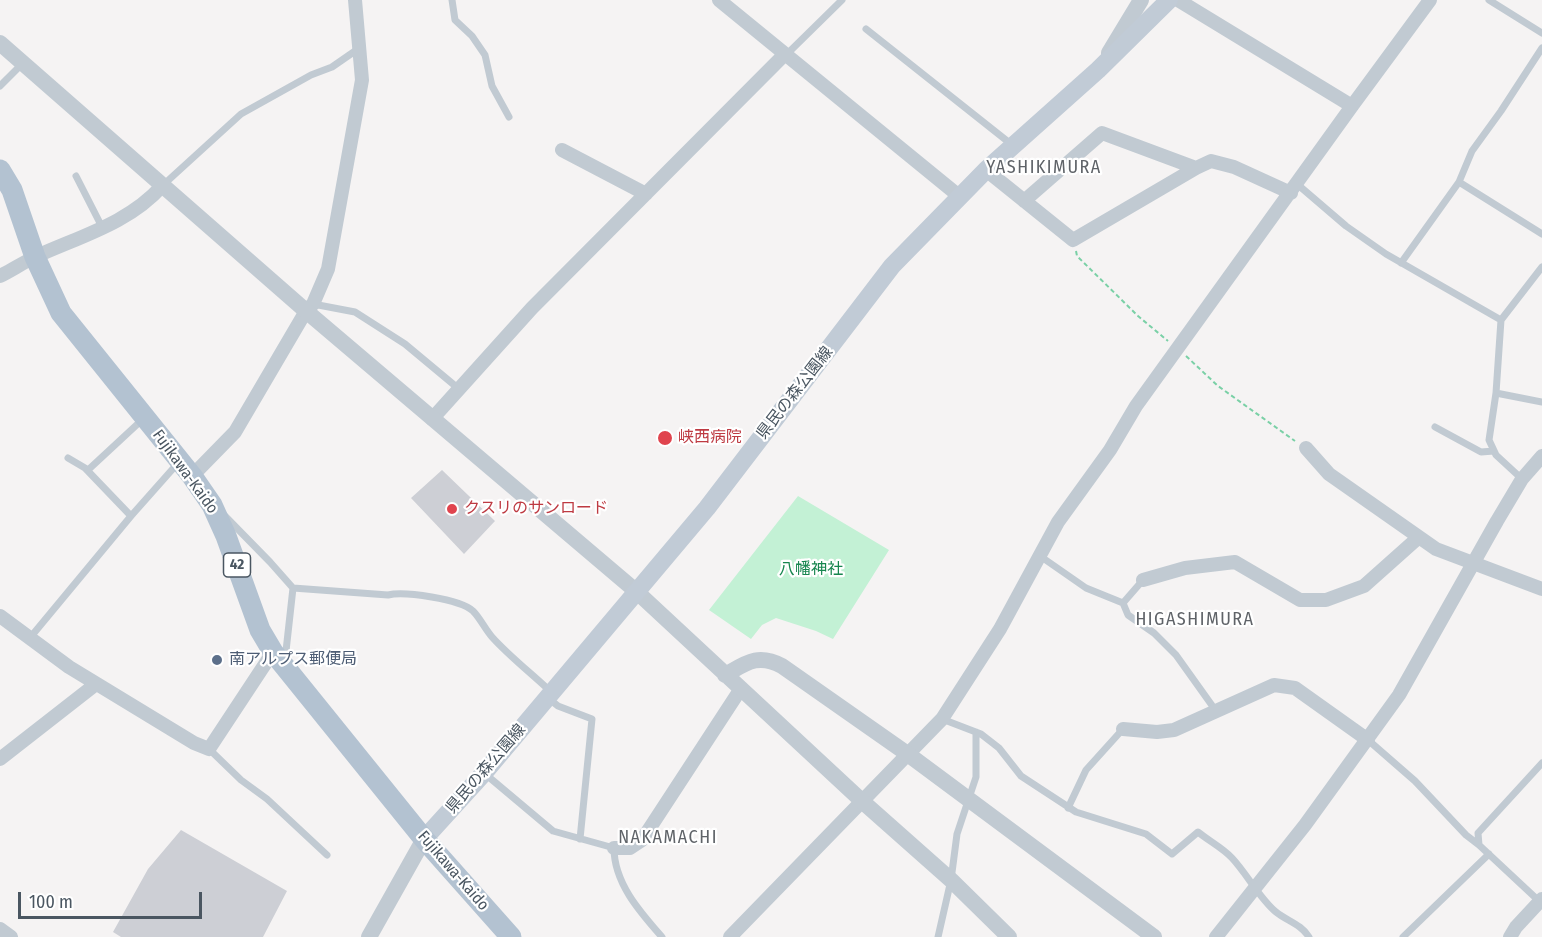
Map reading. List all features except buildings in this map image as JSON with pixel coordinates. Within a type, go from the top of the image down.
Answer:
[{"type":"main road","name":"県民の森公園線","points":[[424,839],[484,773],[707,508],[892,266],[959,196],[1098,70],[1168,0]]},
{"type":"main road","name":"Fujikawa-Kaido","points":[[0,170],[12,190],[35,256],[61,313],[186,469],[212,505],[226,536],[260,630],[279,659],[424,839],[511,937]]},
{"type":"street","points":[[186,469],[235,432],[310,308],[328,269],[362,80],[355,0]]},
{"type":"street","points":[[719,0],[959,196]]},
{"type":"street","points":[[1098,70],[1141,0]]},
{"type":"street","points":[[1178,0],[1352,106]]},
{"type":"street","points":[[737,935],[942,719],[1000,629],[1058,522],[1110,450],[1136,406],[1431,0]]},
{"type":"street","points":[[0,44],[162,186],[310,308],[432,419],[637,592],[740,690],[951,880],[1009,937]]},
{"type":"street","points":[[432,419],[532,308],[785,54]]},
{"type":"street","points":[[1024,201],[1102,133],[1196,168]]},
{"type":"street","points":[[562,150],[645,194]]},
{"type":"street","points":[[986,170],[1073,240],[1211,161],[1294,188]]},
{"type":"street","points":[[0,276],[35,256],[103,229],[153,196],[162,186]]},
{"type":"street","points":[[1306,448],[1329,474],[1436,549],[1542,589]]},
{"type":"street","points":[[1216,937],[1305,825],[1399,696],[1522,479],[1542,456]]},
{"type":"street","points":[[1143,580],[1185,568],[1235,562],[1300,600],[1326,600],[1364,586],[1419,537]]},
{"type":"street","points":[[0,616],[29,639],[96,684],[194,743],[209,749],[279,659]]},
{"type":"street","points":[[725,675],[747,662],[758,659],[770,659],[793,673],[909,755],[1154,937]]},
{"type":"street","points":[[0,759],[96,684]]},
{"type":"street","points":[[1123,729],[1157,732],[1174,730],[1274,685],[1295,688],[1368,740]]},
{"type":"street","points":[[614,848],[630,848],[642,840],[740,690]]},
{"type":"street","points":[[369,937],[424,839]]},
{"type":"street","points":[[1510,937],[1540,900]]},
{"type":"street","points":[[0,930],[11,937]]},
{"type":"lane","points":[[452,0],[455,20],[472,36],[485,55],[492,86],[509,117]]},
{"type":"lane","points":[[785,54],[842,0]]},
{"type":"lane","points":[[1489,0],[1542,33]]},
{"type":"lane","points":[[866,28],[1013,146]]},
{"type":"lane","points":[[1401,263],[1459,182],[1472,152],[1542,48]]},
{"type":"lane","points":[[162,186],[241,114],[311,75],[332,67],[358,50]]},
{"type":"lane","points":[[0,86],[23,63]]},
{"type":"lane","points":[[76,176],[103,229]]},
{"type":"lane","points":[[1459,182],[1542,234]]},
{"type":"lane","points":[[1294,188],[1401,263],[1501,320]]},
{"type":"lane","points":[[1522,479],[1496,455],[1489,440],[1496,393],[1501,320],[1542,267]]},
{"type":"lane","points":[[310,308],[355,312],[405,344],[459,388]]},
{"type":"lane","points":[[1496,393],[1542,402]]},
{"type":"lane","points":[[88,470],[145,417]]},
{"type":"lane","points":[[1435,427],[1481,452],[1494,451]]},
{"type":"lane","points":[[68,458],[88,470],[131,516]]},
{"type":"lane","points":[[29,639],[131,516],[186,469]]},
{"type":"lane","points":[[212,505],[293,588],[388,595],[416,594],[449,601],[472,610],[492,637],[550,695],[558,706],[592,719],[580,839]]},
{"type":"lane","points":[[1039,556],[1086,588],[1123,603],[1128,615],[1154,633],[1176,655],[1216,711]]},
{"type":"lane","points":[[1123,603],[1143,580]]},
{"type":"lane","points":[[279,659],[293,588]]},
{"type":"lane","points":[[942,719],[976,732],[999,748],[1021,776],[1076,812],[1146,834],[1172,854],[1198,832],[1231,856],[1256,886],[1265,901],[1277,913],[1305,929],[1309,937]]},
{"type":"lane","points":[[1068,808],[1086,770],[1123,729]]},
{"type":"lane","points":[[938,937],[951,880],[957,834],[976,777],[976,732]]},
{"type":"lane","points":[[1368,740],[1415,781],[1466,835],[1540,900]]},
{"type":"lane","points":[[209,749],[327,855]]},
{"type":"lane","points":[[1479,845],[1478,833],[1542,763]]},
{"type":"lane","points":[[484,773],[554,831],[614,848],[614,860],[621,880],[641,914],[662,937]]},
{"type":"lane","points":[[1403,937],[1489,854]]},
{"type":"path","points":[[1073,240],[1077,256],[1137,316],[1178,349],[1218,386],[1306,448]]},
{"type":"green space","name":"八幡神社","points":[[798,496],[889,550],[833,639],[776,618],[762,625],[751,639],[709,610]]},
{"type":"place","name":"峡西病院","points":[[665,438]]},
{"type":"place","name":"クスリのサンロード","points":[[452,509]]},
{"type":"place","name":"南アルプス郵便局","points":[[217,660]]},
{"type":"district","name":"YASHIKIMURA","points":[[1044,168]]},
{"type":"district","name":"HIGASHIMURA","points":[[1195,620]]},
{"type":"district","name":"NAKAMACHI","points":[[668,838]]}]
